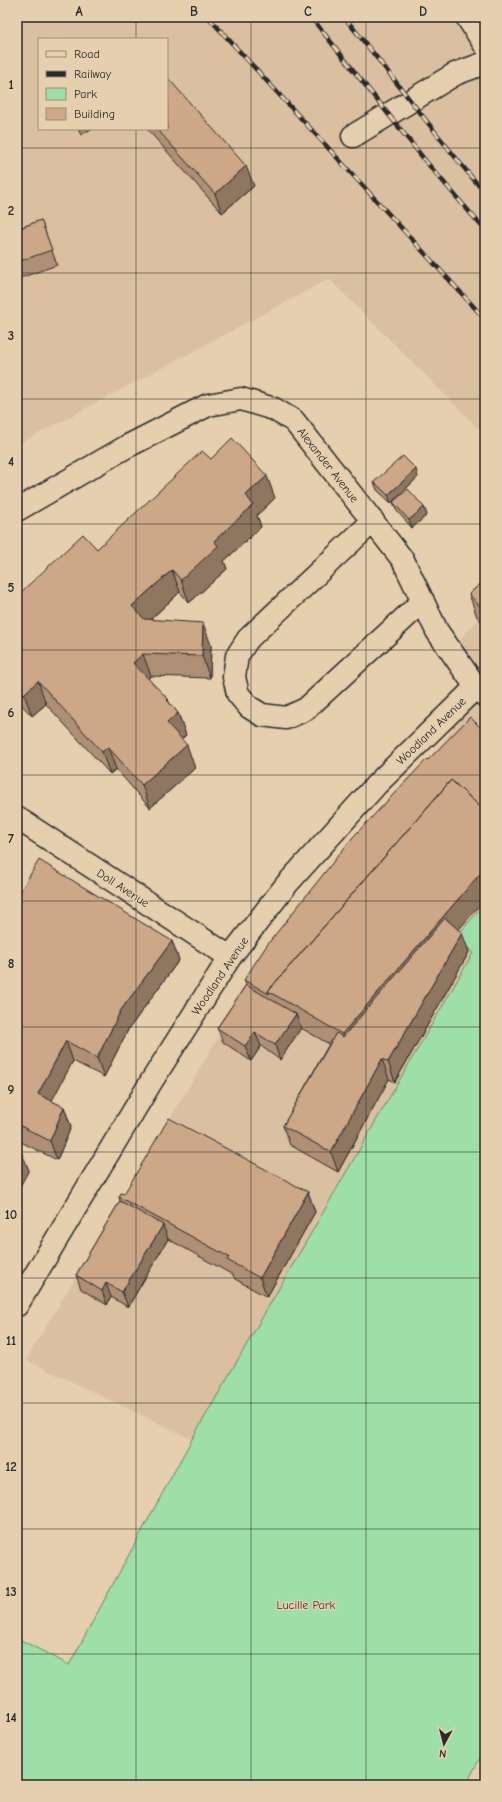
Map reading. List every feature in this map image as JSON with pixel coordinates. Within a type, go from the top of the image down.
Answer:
[{"type":"street","points":[[467,17],[485,45]]},
{"type":"street","points":[[353,136],[455,74],[485,63]]},
{"type":"street","name":"Alexander Avenue","points":[[17,510],[126,447],[208,405],[241,399],[274,409],[294,421],[403,560],[438,631],[481,692]]},
{"type":"street","points":[[373,521],[248,639],[237,656],[234,677],[238,694],[249,707],[262,715],[286,718],[306,709],[423,602]]},
{"type":"street","name":"Woodland Avenue","points":[[17,1305],[151,1082],[230,957],[287,884],[376,784],[481,692]]},
{"type":"street","name":"Doll Avenue","points":[[17,818],[230,957]]},
{"type":"shaded area","points":[[17,17],[485,17],[485,435],[329,279],[17,445]]},
{"type":"shaded area","points":[[485,613],[485,688],[449,651]]},
{"type":"shaded area","points":[[485,689],[485,903],[457,936],[473,953],[192,1439],[26,1360],[253,979]]},
{"type":"green space","name":"Lucille Park","points":[[485,903],[485,1748],[466,1785],[17,1785],[17,1638],[69,1665],[192,1439],[473,953],[457,936]]},
{"type":"building","points":[[168,78],[246,166],[215,194],[158,130],[168,130]]},
{"type":"building","points":[[41,220],[52,250],[17,262],[17,229]]},
{"type":"building","points":[[232,438],[267,476],[246,495],[253,505],[214,541],[218,546],[181,580],[172,570],[132,606],[144,619],[203,623],[202,656],[143,654],[133,663],[168,699],[167,700],[178,713],[167,723],[187,745],[142,785],[108,747],[102,752],[38,681],[24,694],[17,686],[17,596],[83,534],[97,549],[202,451],[211,459]]},
{"type":"building","points":[[403,456],[416,469],[388,495],[374,482]]},
{"type":"building","points":[[408,489],[424,507],[409,520],[393,502]]},
{"type":"building","points":[[485,580],[485,612],[469,594]]},
{"type":"building","points":[[470,717],[485,732],[485,811],[451,780],[268,991],[269,994],[244,980],[267,945],[353,837],[427,759],[428,760]]},
{"type":"building","points":[[451,780],[485,811],[485,868],[342,1034],[268,991]]},
{"type":"building","points":[[39,860],[172,941],[121,1010],[97,1058],[66,1041],[38,1094],[64,1107],[50,1141],[17,1124],[17,897]]},
{"type":"building","points":[[445,918],[462,933],[388,1062],[382,1059],[331,1152],[283,1126],[336,1033],[343,1037]]},
{"type":"building","points":[[246,985],[296,1014],[275,1045],[255,1032],[245,1046],[217,1028]]},
{"type":"building","points":[[169,1118],[308,1192],[260,1278],[227,1260],[229,1257],[119,1197],[121,1193],[124,1194]]},
{"type":"building","points":[[17,1149],[21,1151],[17,1159]]},
{"type":"building","points":[[120,1201],[163,1225],[122,1292],[106,1283],[102,1291],[76,1275]]},
{"type":"railway","points":[[208,17],[485,319]]},
{"type":"railway","points":[[311,17],[428,164],[485,230]]},
{"type":"railway","points":[[344,17],[449,150],[485,193]]}]
